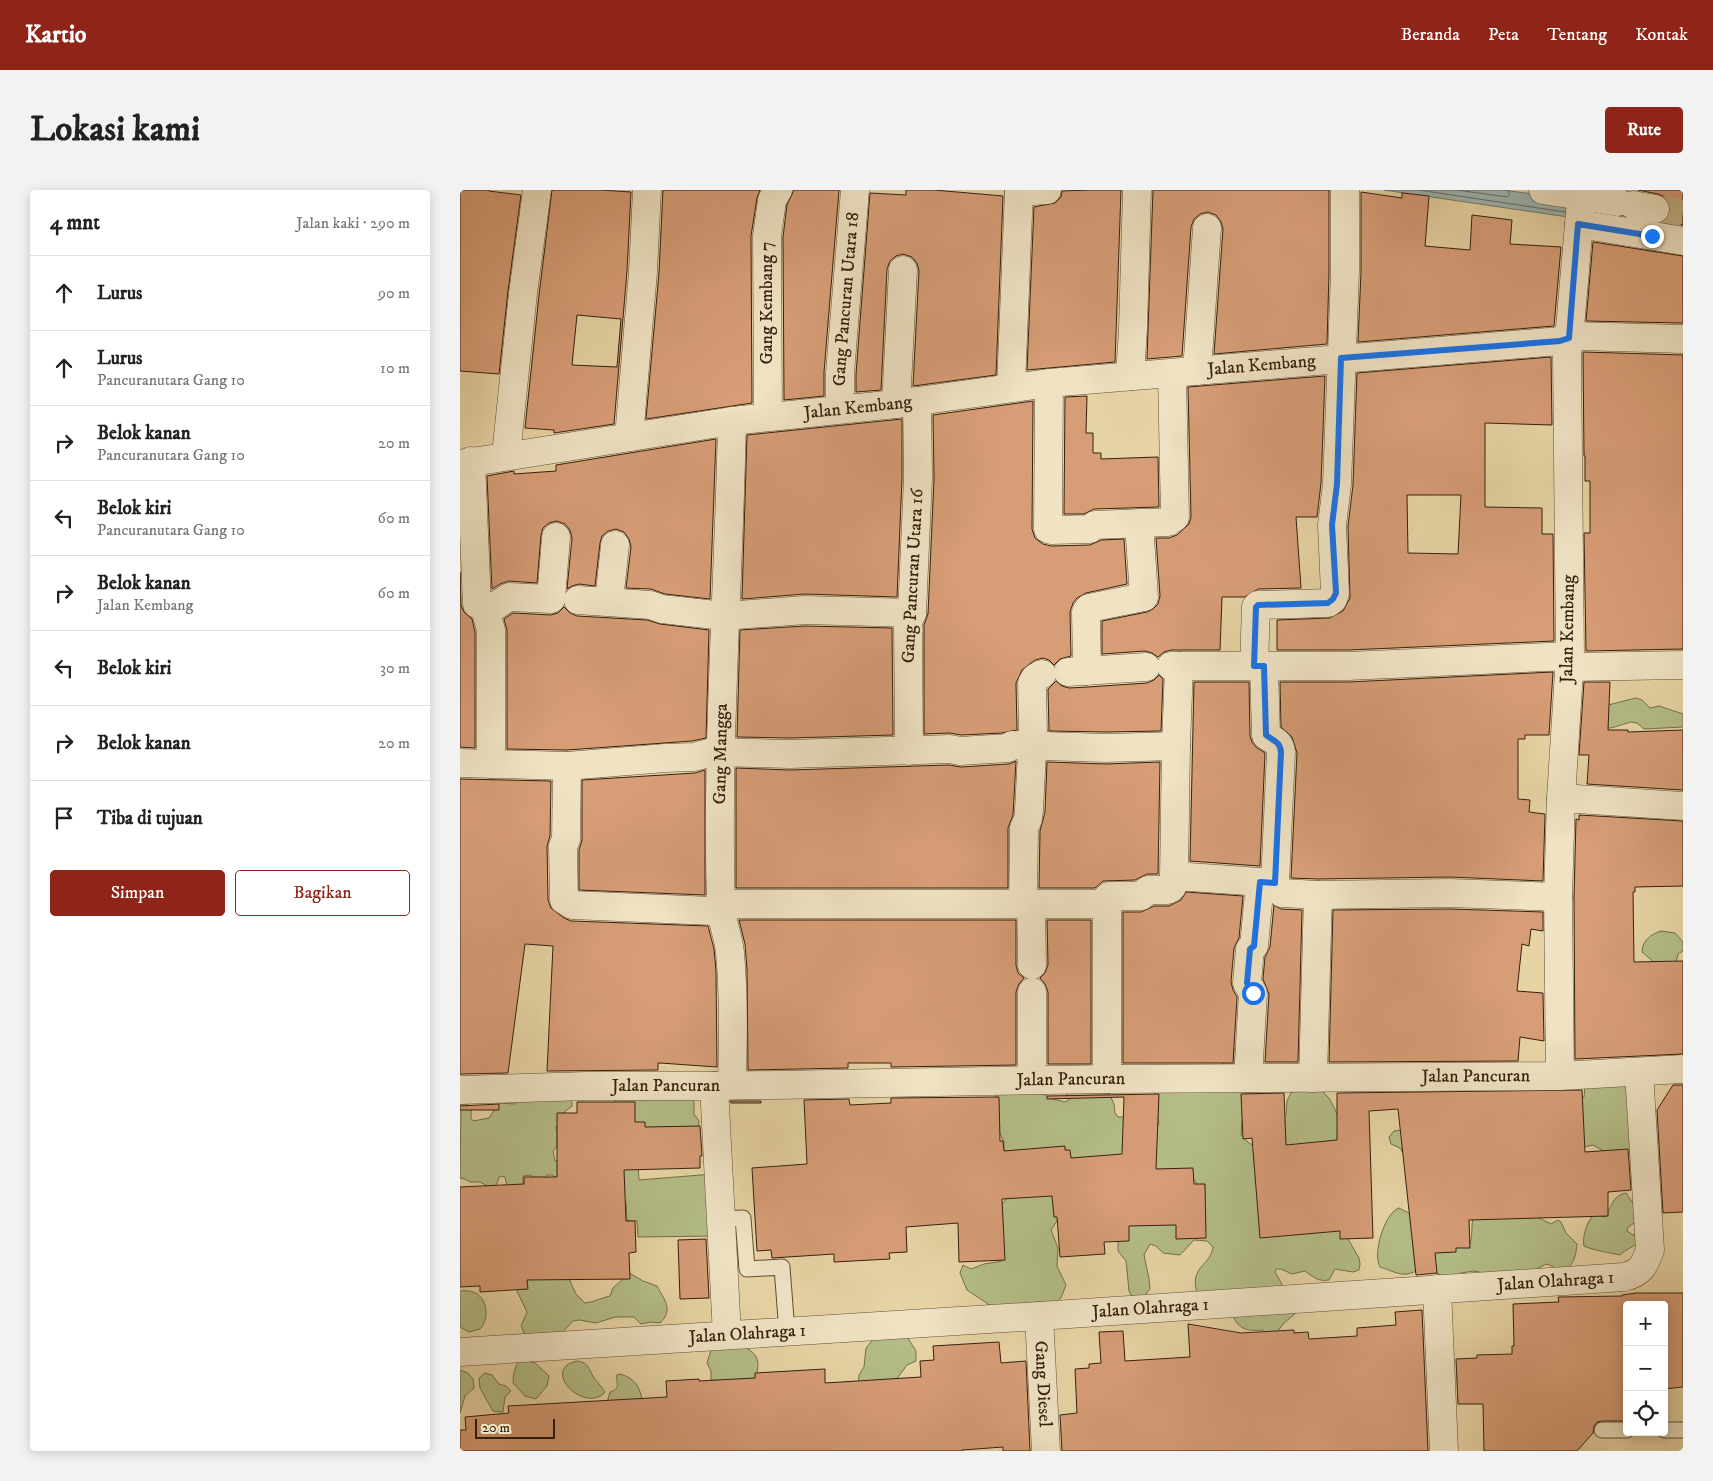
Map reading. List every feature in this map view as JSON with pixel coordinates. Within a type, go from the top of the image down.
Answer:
[{"type":"street","points":[[506,455],[523,293],[537,190]]},
{"type":"street","points":[[629,437],[643,272],[647,190]]},
{"type":"street","name":"Gang Kembang 7","points":[[768,417],[767,236],[772,200],[778,190]]},
{"type":"street","name":"Gang Pancuran Utara 18","points":[[840,409],[840,373],[855,190]]},
{"type":"street","points":[[1011,387],[1019,191],[1047,190]]},
{"type":"street","points":[[1130,376],[1134,319],[1137,190]]},
{"type":"street","points":[[1248,1078],[1253,993],[1247,983],[1250,949],[1254,946],[1267,883],[1281,752],[1281,748],[1276,741],[1266,735],[1259,666],[1256,607],[1258,605],[1328,603],[1336,593],[1332,525],[1337,484],[1345,272],[1345,190]]},
{"type":"street","points":[[1543,190],[1580,206],[1683,241]]},
{"type":"street","points":[[1580,206],[1638,205]]},
{"type":"street","points":[[1580,206],[1569,338],[1576,336],[1683,339]]},
{"type":"street","points":[[1048,383],[1048,529],[1090,529],[1095,525],[1168,522],[1175,517],[1185,373],[1207,228]]},
{"type":"street","name":"Gang Pancuran Utara 16","points":[[903,270],[906,402],[918,478],[912,614],[908,622],[909,751]]},
{"type":"street","name":"Jalan Kembang","points":[[466,462],[732,421],[906,402],[1011,387],[1560,341],[1569,338],[1567,356],[1570,661],[1561,798],[1558,897],[1560,1076]]},
{"type":"street","name":"Gang Mangga","points":[[727,1335],[721,1219],[723,1086],[733,1000],[730,951],[721,908],[720,752],[732,421]]},
{"type":"street","points":[[466,462],[478,604],[484,607],[491,630],[491,764]]},
{"type":"street","points":[[1066,672],[1089,608],[1144,597],[1139,523]]},
{"type":"street","points":[[486,612],[509,598],[551,600],[556,537]]},
{"type":"street","points":[[609,601],[615,544]]},
{"type":"street","points":[[578,600],[650,605],[662,609],[724,616],[806,610],[912,614]]},
{"type":"street","points":[[1032,965],[1024,828],[1029,810],[1033,732],[1032,683],[1035,678],[1066,672],[1165,666],[1286,667],[1570,661],[1683,665]]},
{"type":"street","points":[[1107,1079],[1108,968],[1106,963],[1106,904],[1109,896],[1141,896],[1148,890],[1168,890],[1172,887],[1174,876],[1176,746],[1165,666]]},
{"type":"street","points":[[460,764],[567,766],[694,757],[712,752],[790,754],[950,749],[968,751],[1008,748],[1012,745],[1106,748],[1176,746]]},
{"type":"street","points":[[567,766],[566,840],[563,846],[564,900],[572,905],[712,911],[732,904],[1106,904]]},
{"type":"street","points":[[1561,798],[1683,806]]},
{"type":"street","points":[[1174,876],[1267,883],[1282,893],[1318,895],[1450,893],[1558,897]]},
{"type":"street","points":[[1313,1078],[1318,895]]},
{"type":"street","points":[[1032,992],[1032,1080]]},
{"type":"street","name":"Jalan Pancuran","points":[[460,1090],[586,1086],[723,1086],[1107,1079],[1560,1076],[1683,1069]]},
{"type":"street","name":"Jalan Olahraga 1","points":[[460,1352],[1039,1316],[1636,1274],[1646,1263],[1650,1250],[1639,1072]]},
{"type":"street","points":[[1437,1289],[1444,1451]]},
{"type":"street","name":"Gang Diesel","points":[[1039,1316],[1046,1451]]},
{"type":"lane","points":[[721,1219],[743,1218],[747,1269],[782,1267],[787,1332]]},
{"type":"lane","points":[[1602,1430],[1623,1430]]},
{"type":"lane","points":[[1668,1430],[1683,1430]]},
{"type":"green space","points":[[1636,698],[1642,700],[1650,708],[1659,706],[1683,714],[1683,727],[1644,729],[1637,723],[1631,722],[1611,728],[1602,728],[1604,706]]},
{"type":"green space","points":[[1661,931],[1675,933],[1683,942],[1683,951],[1678,954],[1676,963],[1655,963],[1642,952],[1642,948],[1648,939]]},
{"type":"green space","points":[[1237,1046],[1260,1088],[1242,1121],[1241,1135],[1250,1144],[1268,1145],[1275,1129],[1286,1115],[1287,1101],[1294,1089],[1319,1088],[1329,1098],[1342,1123],[1348,1239],[1359,1258],[1359,1270],[1353,1272],[1335,1269],[1329,1280],[1322,1280],[1305,1271],[1292,1274],[1276,1269],[1275,1272],[1283,1286],[1273,1297],[1297,1312],[1283,1324],[1276,1334],[1267,1334],[1263,1330],[1250,1330],[1241,1327],[1235,1320],[1230,1308],[1197,1293],[1196,1277],[1209,1258],[1213,1247],[1207,1241],[1194,1240],[1180,1255],[1163,1253],[1156,1246],[1150,1244],[1144,1255],[1150,1289],[1142,1299],[1136,1299],[1129,1291],[1126,1261],[1118,1251],[1118,1233],[1073,1168],[1068,1151],[1064,1148],[1041,1180],[1064,1210],[1051,1230],[1058,1248],[1057,1266],[1066,1285],[1061,1298],[1054,1304],[994,1308],[967,1290],[960,1273],[963,1265],[971,1269],[984,1264],[1002,1261],[1004,1247],[999,1207],[1005,1201],[1008,1187],[1004,1160],[1004,1142],[998,1129],[995,1098],[997,1094],[1041,1093],[1065,1102],[1069,1100],[1066,1092],[1104,1082],[1118,1117],[1134,1111],[1155,1130],[1159,1123],[1155,1092],[1220,1067]],"holes":[[[1191,1174],[1199,1188],[1165,1192]]]},
{"type":"green space","points":[[1629,1084],[1631,1155],[1605,1152],[1593,1145],[1570,1150],[1471,1092],[1476,1088],[1494,1096],[1498,1090],[1505,1091],[1513,1097],[1577,1098],[1584,1097],[1585,1086]]},
{"type":"green space","points":[[614,1097],[690,1097],[694,1102],[694,1114],[699,1121],[698,1133],[695,1136],[622,1124],[619,1105],[614,1100]]},
{"type":"green space","points":[[569,1098],[572,1106],[562,1114],[555,1128],[557,1130],[557,1147],[553,1151],[555,1161],[638,1166],[639,1180],[713,1174],[715,1236],[638,1237],[637,1221],[627,1221],[626,1202],[617,1202],[566,1174],[556,1178],[552,1175],[547,1175],[539,1184],[531,1175],[523,1176],[523,1188],[507,1186],[505,1177],[500,1176],[496,1185],[491,1188],[480,1182],[470,1182],[460,1178],[461,1104],[467,1104],[471,1108],[471,1118],[473,1121],[489,1118],[499,1103],[515,1104],[519,1100]]},
{"type":"green space","points":[[1412,1129],[1404,1155],[1400,1148],[1391,1144],[1389,1137],[1394,1131]]},
{"type":"green space","points":[[1626,1193],[1636,1208],[1636,1222],[1628,1227],[1627,1231],[1633,1235],[1639,1234],[1642,1239],[1620,1255],[1584,1246],[1586,1229],[1594,1214],[1605,1217],[1617,1197]]},
{"type":"green space","points":[[1399,1208],[1470,1244],[1473,1217],[1537,1217],[1551,1224],[1558,1220],[1561,1222],[1566,1233],[1577,1244],[1576,1253],[1570,1266],[1562,1269],[1546,1264],[1535,1270],[1485,1273],[1473,1271],[1461,1273],[1452,1281],[1425,1267],[1412,1273],[1399,1273],[1380,1267],[1378,1253],[1381,1234],[1385,1225],[1389,1217]]},
{"type":"green space","points":[[626,1271],[643,1281],[657,1286],[665,1300],[667,1309],[660,1323],[641,1324],[634,1317],[615,1317],[596,1323],[579,1320],[573,1321],[557,1338],[526,1337],[521,1326],[527,1312],[515,1287],[517,1279],[569,1279],[576,1294],[585,1303],[610,1296],[613,1288],[622,1280],[623,1273]]},
{"type":"green space","points":[[460,1291],[474,1292],[483,1301],[486,1312],[480,1329],[469,1332],[460,1327]]},
{"type":"green space","points":[[906,1335],[916,1351],[916,1361],[907,1365],[890,1388],[858,1385],[859,1375],[864,1367],[866,1348],[875,1337]]},
{"type":"green space","points":[[744,1347],[750,1350],[757,1358],[758,1367],[755,1384],[711,1380],[711,1371],[707,1363],[711,1350]]},
{"type":"green space","points":[[521,1359],[535,1363],[549,1376],[547,1386],[536,1399],[525,1396],[513,1383],[517,1364]]},
{"type":"green space","points":[[577,1361],[584,1363],[590,1369],[594,1378],[605,1392],[598,1397],[590,1398],[574,1392],[568,1386],[563,1372],[567,1365]]},
{"type":"green space","points":[[460,1370],[468,1373],[473,1379],[474,1388],[465,1396],[460,1413]]},
{"type":"green space","points":[[485,1373],[492,1375],[499,1384],[506,1386],[511,1391],[505,1397],[503,1412],[493,1411],[480,1388],[479,1378]]},
{"type":"green space","points":[[620,1374],[635,1383],[642,1399],[602,1451],[609,1410],[608,1399],[610,1392],[617,1388],[617,1375]]},
{"type":"water","points":[[1384,190],[1503,190],[1598,203],[1683,218],[1683,237],[1595,221]]},
{"type":"building","points":[[460,190],[489,190],[521,195],[499,374],[460,371]]},
{"type":"building","points":[[552,190],[631,192],[627,271],[614,424],[554,433],[554,430],[525,428]],"holes":[[[577,315],[621,319],[617,367],[572,365]]]},
{"type":"building","points":[[663,190],[760,190],[751,236],[752,403],[646,419],[659,273]]},
{"type":"building","points":[[794,190],[839,190],[824,372],[824,396],[784,400],[783,237],[787,205]]},
{"type":"building","points":[[906,190],[934,190],[1003,196],[996,375],[913,386],[919,271],[917,263],[912,257],[903,254],[896,256],[890,261],[887,269],[881,390],[856,392],[870,193],[906,195]]},
{"type":"building","points":[[1121,190],[1115,362],[1027,370],[1034,207],[1055,203],[1061,197],[1062,191]]},
{"type":"building","points":[[1153,190],[1329,190],[1327,344],[1214,354],[1223,229],[1216,215],[1208,212],[1200,214],[1194,219],[1191,227],[1182,356],[1147,359]]},
{"type":"building","points":[[1638,190],[1683,190],[1683,225],[1663,222],[1667,219],[1670,211],[1669,203],[1665,197]]},
{"type":"building","points":[[1361,192],[1402,198],[1402,193],[1429,196],[1425,246],[1470,250],[1472,215],[1512,220],[1510,244],[1561,247],[1554,326],[1358,342],[1361,272]]},
{"type":"building","points":[[1593,242],[1683,256],[1683,323],[1586,321]]},
{"type":"building","points":[[1583,352],[1683,355],[1683,649],[1586,651],[1584,533],[1590,533],[1590,481],[1585,481]]},
{"type":"building","points":[[1551,357],[1552,425],[1485,423],[1485,507],[1542,508],[1542,534],[1553,534],[1554,641],[1348,650],[1277,650],[1277,620],[1329,618],[1343,611],[1350,598],[1348,526],[1353,485],[1357,373]],"holes":[[[1407,495],[1461,495],[1458,554],[1408,553]]]},
{"type":"building","points":[[1325,376],[1321,483],[1317,517],[1296,517],[1301,588],[1258,589],[1245,597],[1222,597],[1220,650],[1171,650],[1164,652],[1158,657],[1145,651],[1102,654],[1102,621],[1147,612],[1158,604],[1160,596],[1156,538],[1169,538],[1177,535],[1189,524],[1191,517],[1188,387]]},
{"type":"building","points":[[1087,396],[1086,433],[1093,433],[1093,453],[1101,453],[1101,459],[1158,457],[1159,507],[1094,509],[1084,514],[1064,514],[1065,397]]},
{"type":"building","points":[[1033,401],[1032,529],[1035,538],[1043,544],[1051,546],[1090,545],[1101,540],[1124,539],[1127,584],[1086,593],[1077,598],[1070,612],[1071,656],[1060,659],[1054,665],[1049,660],[1043,658],[1035,660],[1022,670],[1016,683],[1017,730],[1002,733],[961,735],[950,733],[924,734],[924,625],[928,614],[934,479],[933,415]]},
{"type":"building","points":[[902,419],[902,478],[897,597],[805,594],[742,599],[747,435]]},
{"type":"building","points":[[716,439],[710,599],[665,594],[651,589],[626,588],[631,547],[629,539],[624,532],[616,529],[608,531],[602,536],[595,586],[579,584],[567,589],[572,538],[570,530],[565,524],[557,521],[549,523],[543,528],[537,583],[509,581],[492,589],[487,476],[514,471],[514,474],[556,471],[556,465]]},
{"type":"building","points":[[460,572],[461,605],[464,612],[472,619],[475,632],[475,748],[460,747]]},
{"type":"building","points":[[564,607],[570,613],[577,616],[647,620],[660,624],[709,630],[706,738],[692,741],[567,750],[507,749],[507,630],[504,619],[513,613],[551,615],[558,613]]},
{"type":"building","points":[[805,626],[892,628],[893,735],[790,738],[737,737],[740,630]]},
{"type":"building","points":[[1553,672],[1549,735],[1525,735],[1525,739],[1518,739],[1518,799],[1530,800],[1529,812],[1545,814],[1543,881],[1450,877],[1291,878],[1297,753],[1292,737],[1281,727],[1280,682],[1349,682]]},
{"type":"building","points":[[1159,675],[1163,679],[1161,731],[1049,731],[1048,689],[1056,681],[1062,686],[1069,688],[1088,687],[1147,683]]},
{"type":"building","points":[[1194,682],[1249,682],[1250,736],[1256,747],[1265,753],[1260,866],[1190,861]]},
{"type":"building","points":[[1584,682],[1610,682],[1608,730],[1628,730],[1628,732],[1683,730],[1683,790],[1587,784],[1589,755],[1579,755]]},
{"type":"building","points":[[1016,761],[1013,815],[1008,828],[1008,888],[736,888],[736,768],[790,770],[949,765],[961,767],[1009,764]]},
{"type":"building","points":[[1047,762],[1106,764],[1160,762],[1158,874],[1147,874],[1135,880],[1103,881],[1095,888],[1039,888],[1040,831],[1045,812]]},
{"type":"building","points":[[705,770],[705,895],[579,890],[579,850],[582,840],[582,780],[695,773]]},
{"type":"building","points":[[460,779],[551,781],[550,836],[547,846],[548,900],[551,908],[564,918],[571,921],[708,926],[714,949],[716,971],[717,1067],[658,1063],[658,1070],[547,1071],[553,946],[525,944],[508,1073],[460,1074]]},
{"type":"building","points":[[1579,815],[1683,821],[1683,886],[1635,887],[1635,892],[1633,892],[1634,962],[1683,961],[1683,1054],[1575,1059],[1574,897],[1576,819],[1579,820]]},
{"type":"building","points":[[1186,892],[1243,896],[1239,938],[1234,948],[1231,982],[1237,997],[1233,1063],[1123,1063],[1123,912],[1141,912],[1154,906],[1169,906],[1181,900]]},
{"type":"building","points":[[1274,905],[1281,909],[1302,910],[1298,1062],[1265,1062],[1269,994],[1263,979],[1265,957],[1270,947]]},
{"type":"building","points":[[1450,909],[1543,912],[1543,931],[1531,929],[1529,946],[1522,944],[1517,991],[1543,993],[1544,1041],[1520,1037],[1518,1061],[1329,1062],[1333,910]]},
{"type":"building","points":[[739,920],[1016,920],[1016,965],[1018,973],[1024,978],[1016,992],[1016,1065],[891,1067],[891,1063],[848,1063],[848,1068],[748,1070],[747,969],[745,944]]},
{"type":"building","points":[[1047,920],[1091,920],[1091,1064],[1048,1064],[1048,992],[1040,978],[1045,973],[1048,965]]},
{"type":"building","points":[[1673,1085],[1683,1085],[1683,1212],[1663,1213],[1657,1110]]},
{"type":"building","points":[[1582,1090],[1585,1152],[1628,1149],[1631,1190],[1608,1192],[1608,1216],[1469,1220],[1470,1248],[1456,1248],[1456,1252],[1435,1253],[1437,1273],[1416,1275],[1398,1109],[1369,1111],[1373,1238],[1340,1239],[1340,1231],[1260,1238],[1252,1138],[1243,1139],[1241,1094],[1284,1093],[1286,1145],[1337,1140],[1337,1093]]},
{"type":"building","points":[[1159,1094],[1156,1169],[1193,1168],[1194,1184],[1205,1184],[1206,1238],[1176,1239],[1176,1225],[1129,1226],[1129,1241],[1104,1242],[1105,1254],[1060,1257],[1057,1217],[1054,1217],[1052,1196],[1002,1199],[1005,1260],[959,1262],[958,1223],[906,1227],[907,1252],[889,1253],[890,1259],[834,1262],[834,1254],[772,1258],[771,1250],[757,1251],[752,1168],[807,1164],[804,1100],[849,1099],[850,1105],[891,1103],[891,1098],[999,1097],[1000,1141],[1003,1141],[1004,1151],[1065,1146],[1065,1150],[1070,1150],[1071,1158],[1122,1154],[1124,1097],[1047,1099],[1047,1096]]},
{"type":"building","points":[[730,1101],[761,1101],[761,1103],[731,1103]]},
{"type":"building","points":[[577,1102],[635,1102],[635,1122],[645,1122],[645,1127],[700,1126],[702,1156],[700,1156],[700,1168],[624,1170],[626,1221],[635,1221],[636,1252],[629,1253],[630,1279],[527,1280],[528,1289],[480,1292],[480,1286],[460,1287],[460,1187],[524,1184],[524,1177],[557,1177],[557,1113],[577,1113]]},
{"type":"building","points":[[499,1104],[499,1110],[460,1110],[460,1106]]},
{"type":"building","points":[[706,1239],[709,1298],[680,1299],[678,1240]]},
{"type":"building","points":[[1636,1293],[1683,1293],[1683,1387],[1668,1389],[1668,1301],[1623,1301],[1623,1421],[1597,1422],[1593,1433],[1577,1451],[1484,1451],[1483,1404],[1458,1404],[1456,1359],[1477,1358],[1477,1355],[1512,1354],[1512,1346],[1514,1346],[1513,1304],[1559,1302],[1558,1297]]},
{"type":"building","points":[[1422,1310],[1428,1451],[1062,1451],[1060,1415],[1077,1413],[1075,1369],[1089,1368],[1089,1364],[1101,1363],[1099,1332],[1123,1331],[1125,1361],[1190,1357],[1188,1324],[1241,1333],[1294,1330],[1294,1333],[1308,1332],[1309,1339],[1357,1336],[1357,1328],[1396,1325],[1395,1312]]},
{"type":"building","points":[[999,1342],[1001,1363],[1026,1361],[1030,1451],[1003,1451],[1003,1447],[962,1451],[460,1451],[460,1430],[466,1430],[465,1417],[509,1413],[508,1406],[667,1397],[666,1381],[755,1378],[755,1373],[825,1369],[825,1383],[921,1377],[920,1361],[934,1360],[933,1346]]},
{"type":"tunnel","points":[[1655,209],[1683,214]]},
{"type":"route","points":[[1253,993],[1247,983],[1250,949],[1254,946],[1260,882],[1275,883],[1281,752],[1281,748],[1276,741],[1266,735],[1264,666],[1254,666],[1256,607],[1258,605],[1328,603],[1336,593],[1332,525],[1337,484],[1341,358],[1560,341],[1569,338],[1578,224],[1652,236]]}]
